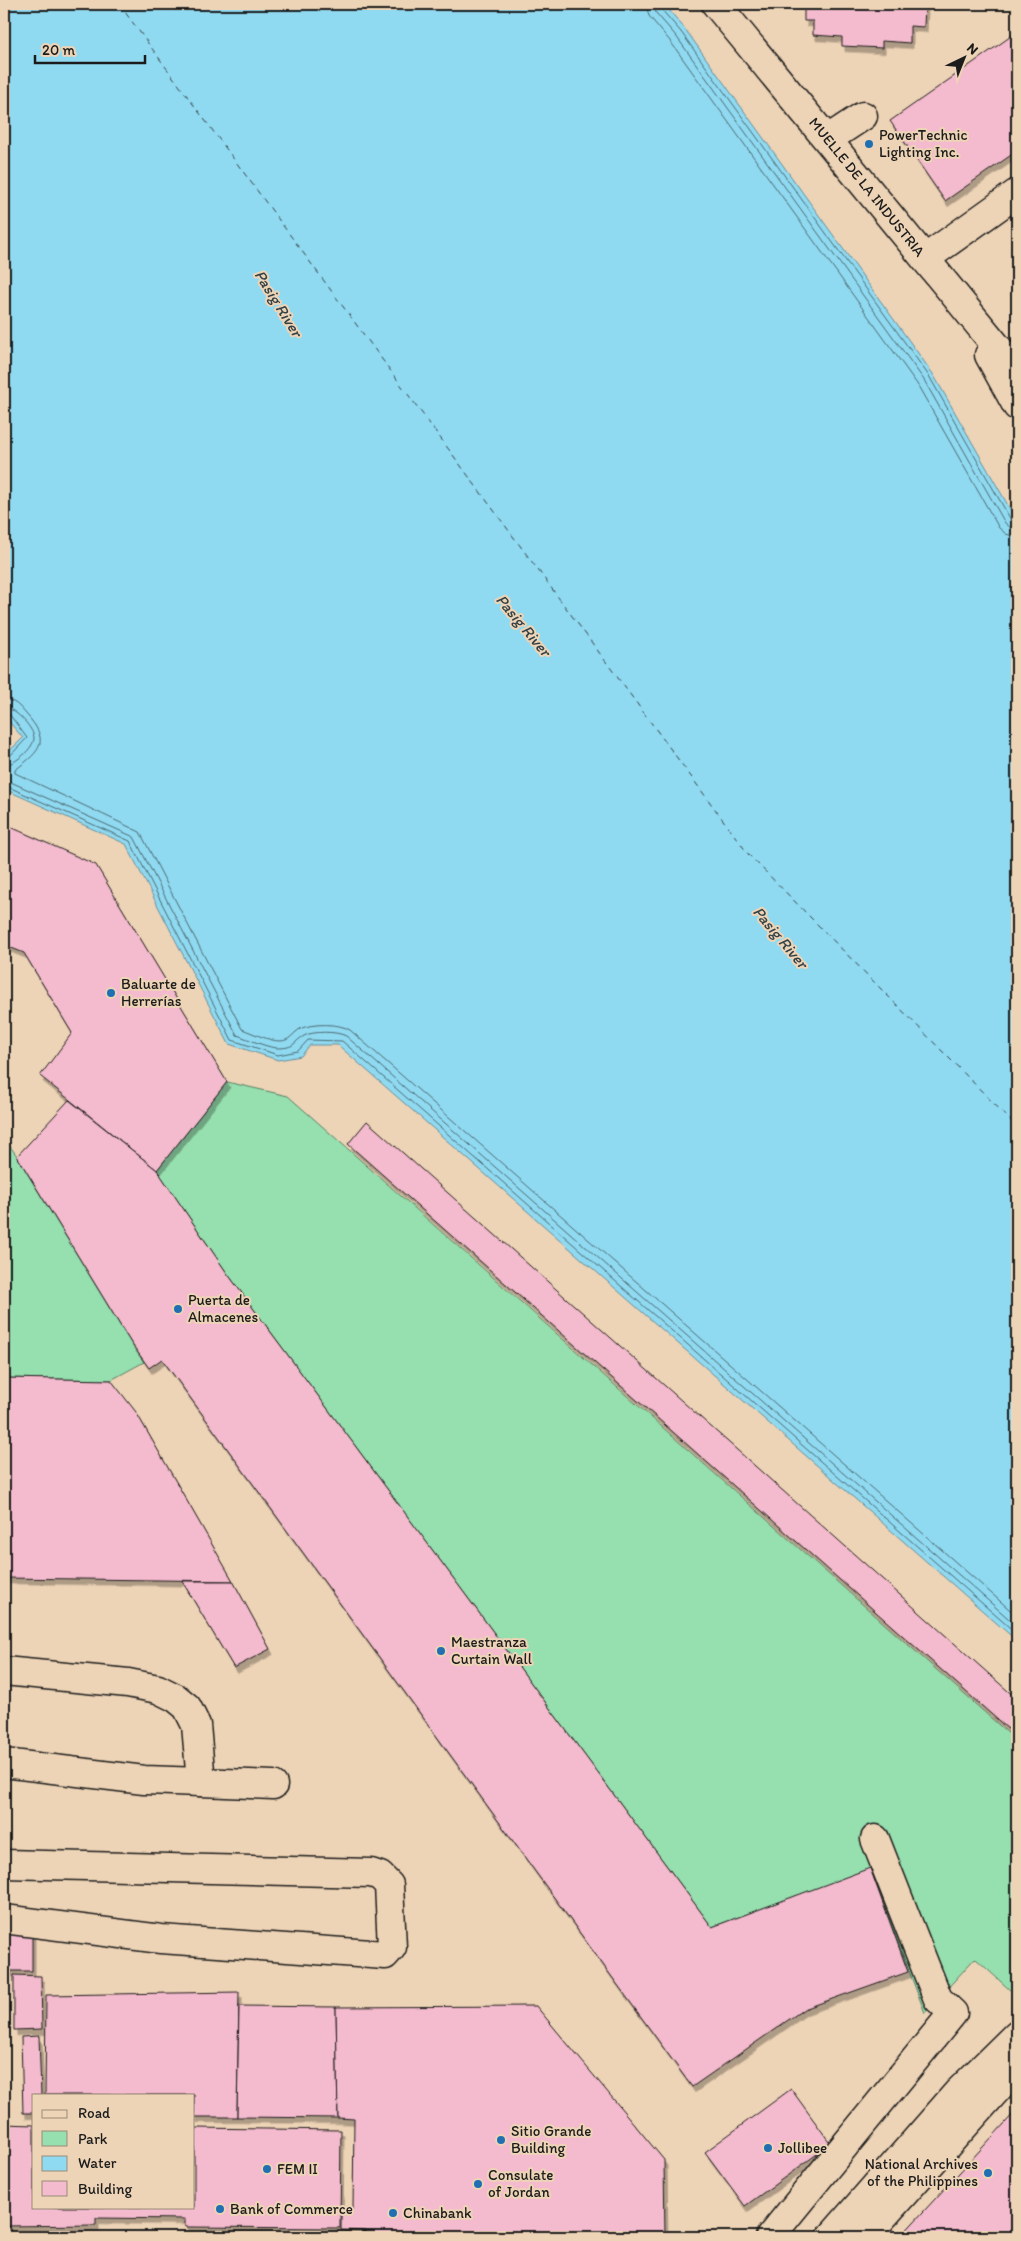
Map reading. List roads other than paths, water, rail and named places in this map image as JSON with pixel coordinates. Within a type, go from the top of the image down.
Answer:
[{"type":"street","name":"MUELLE DE LA INDUSTRIA","points":[[718,5],[1017,371]]},
{"type":"street","points":[[828,139],[863,116]]},
{"type":"street","points":[[926,258],[1017,193]]},
{"type":"street","points":[[954,293],[1017,406]]},
{"type":"street","points":[[4,1671],[128,1683],[158,1689],[176,1698],[187,1707],[196,1725],[201,1782]]},
{"type":"street","points":[[4,1763],[144,1780],[274,1786]]},
{"type":"street","points":[[770,2237],[952,2013],[938,1999],[875,1840]]},
{"type":"street","points":[[4,1864],[371,1873],[380,1876],[389,1885],[392,1947],[385,1954],[171,1940],[4,1919]]},
{"type":"street","points":[[832,2237],[958,2092],[1017,2034]]},
{"type":"street","points":[[865,2237],[1017,2067]]},
{"type":"water","name":"Pasig River","points":[[4,4],[664,4],[685,29],[933,374],[1017,521],[1017,1641],[338,1045],[310,1045],[301,1056],[278,1060],[229,1044],[126,844],[4,789],[4,756],[23,738],[4,716]]},
{"type":"place","name":"PowerTechnic Lighting Inc.","points":[[869,144]]},
{"type":"place","name":"Baluarte de Herrerías","points":[[111,993]]},
{"type":"place","name":"Puerta de Almacenes","points":[[178,1309]]},
{"type":"place","name":"Maestranza Curtain Wall","points":[[441,1651]]},
{"type":"place","name":"Sitio Grande Building","points":[[501,2140]]},
{"type":"place","name":"Jollibee","points":[[768,2148]]},
{"type":"place","name":"FEM II","points":[[267,2169]]},
{"type":"place","name":"National Archives of the Philippines","points":[[988,2173]]},
{"type":"place","name":"Consulate of Jordan","points":[[478,2184]]},
{"type":"place","name":"Bank of Commerce","points":[[220,2209]]},
{"type":"place","name":"Chinabank","points":[[393,2213]]}]
